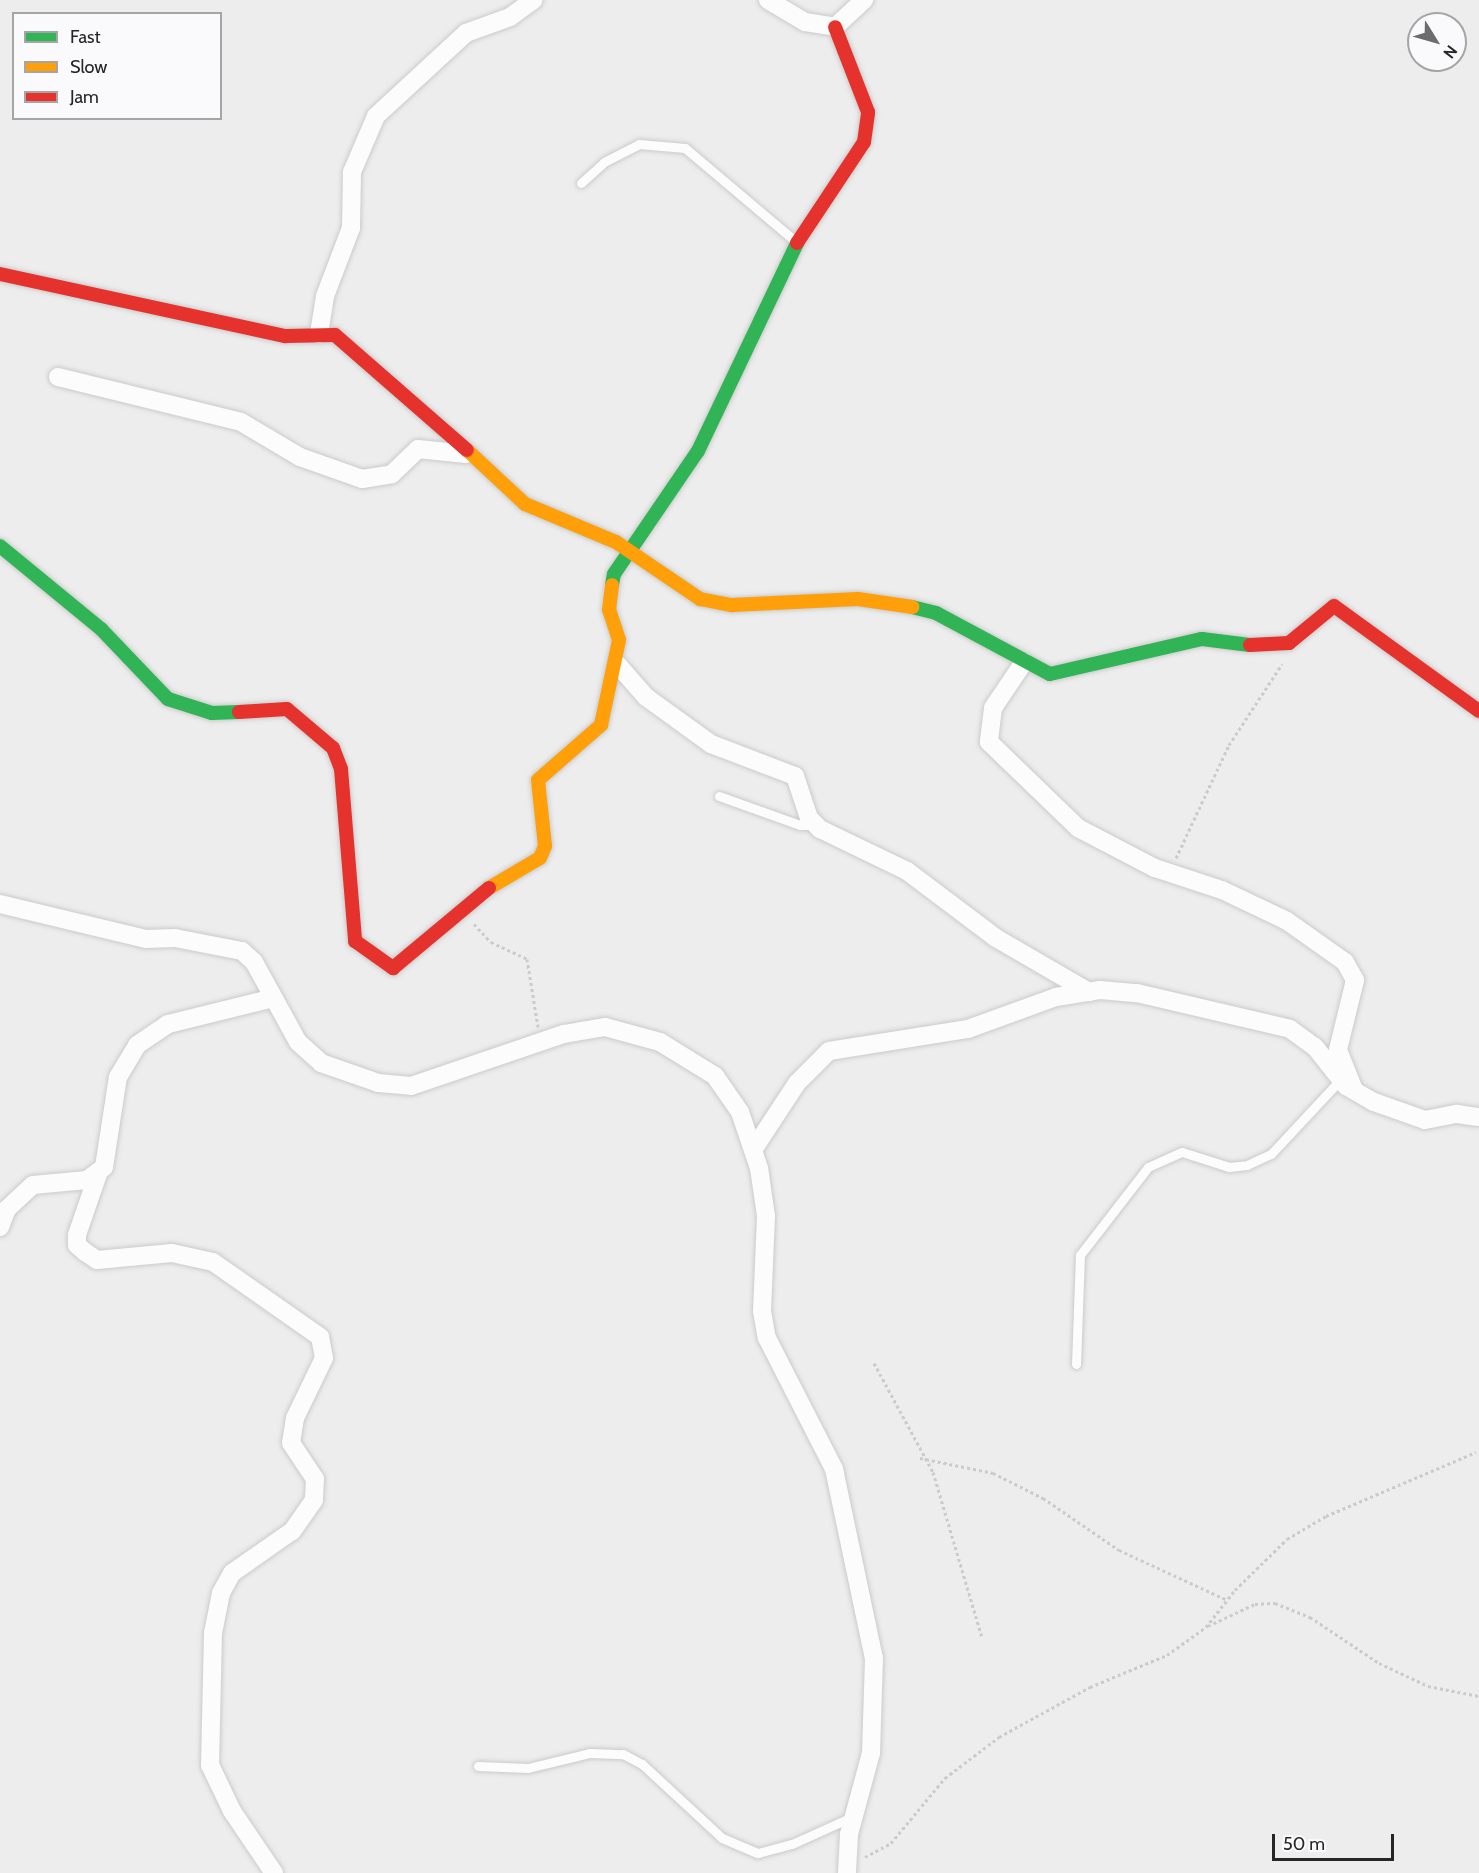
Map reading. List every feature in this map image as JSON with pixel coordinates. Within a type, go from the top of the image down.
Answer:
[{"type":"street","points":[[319,334],[325,296],[351,228],[352,172],[376,116],[466,33],[510,16],[534,0]]},
{"type":"street","points":[[768,0],[805,22],[836,27]]},
{"type":"street","points":[[836,27],[864,0]]},
{"type":"street","points":[[0,546],[100,629],[168,699],[212,713],[288,709],[310,723],[333,748],[340,769],[355,941],[384,966],[393,968],[463,907],[540,858],[545,846],[538,780],[601,725],[618,665],[619,640],[608,591],[630,551],[698,451],[763,324],[796,242],[850,165],[869,123],[836,27]]},
{"type":"street","points":[[0,274],[285,336],[335,335],[360,351],[466,454],[542,515],[630,551],[700,599],[732,604],[858,599],[901,604],[936,613],[1050,674],[1202,639],[1240,646],[1289,643],[1334,606],[1479,711]]},
{"type":"street","points":[[58,377],[241,422],[300,457],[362,479],[392,474],[418,449],[466,454]]},
{"type":"street","points":[[1024,662],[993,708],[989,742],[1078,828],[1172,874],[1222,890],[1287,921],[1346,962],[1355,980],[1338,1050],[1355,1092]]},
{"type":"street","points":[[618,665],[646,697],[702,738],[795,776],[816,825],[907,871],[996,938],[1089,992]]},
{"type":"street","points":[[0,904],[146,939],[226,945],[254,962],[298,1042],[321,1063],[378,1083],[411,1086],[540,1044],[605,1027],[660,1042],[715,1076],[740,1112],[753,1150],[766,1216],[762,1311],[767,1338],[834,1469],[874,1658],[870,1753],[854,1816],[847,1868]]},
{"type":"street","points":[[753,1150],[769,1133],[797,1083],[829,1051],[968,1029],[1056,997],[1089,992],[1137,993],[1290,1029],[1315,1047],[1340,1080],[1355,1092],[1406,1117],[1479,1117]]},
{"type":"street","points":[[273,998],[168,1024],[137,1045],[118,1077],[108,1149],[77,1235],[77,1245],[97,1260],[172,1253],[213,1262],[320,1337],[324,1358],[295,1418],[291,1443],[315,1479],[314,1500],[292,1530],[232,1573],[221,1593],[213,1634],[210,1765],[232,1811],[274,1873]]},
{"type":"street","points":[[0,1227],[7,1209],[33,1185],[87,1180],[99,1171]]},
{"type":"lane","points":[[581,183],[604,162],[639,144],[685,148],[796,242]]},
{"type":"lane","points":[[719,796],[800,825],[816,825]]},
{"type":"lane","points":[[1076,1364],[1080,1255],[1148,1167],[1182,1152],[1229,1167],[1247,1165],[1272,1154],[1340,1080]]},
{"type":"lane","points":[[478,1766],[528,1768],[590,1753],[622,1754],[642,1764],[722,1838],[758,1853],[792,1844],[854,1816]]},
{"type":"path","points":[[1172,874],[1178,849],[1229,746],[1287,657]]},
{"type":"path","points":[[463,907],[490,942],[527,959],[540,1044]]},
{"type":"path","points":[[874,1363],[920,1458],[935,1479],[982,1637]]},
{"type":"path","points":[[1206,1627],[1227,1600],[1287,1539],[1476,1452]]},
{"type":"path","points":[[920,1458],[993,1473],[1043,1498],[1119,1550],[1227,1600]]},
{"type":"path","points":[[847,1868],[874,1855],[891,1843],[945,1778],[999,1737],[1090,1687],[1167,1655],[1206,1627],[1255,1604],[1275,1603],[1310,1617],[1379,1663],[1428,1686],[1479,1696]]},
{"type":"traffic: fast","points":[[612,585],[614,574],[698,451],[797,243]]},
{"type":"traffic: fast","points":[[0,546],[101,629],[168,699],[212,713],[239,712]]},
{"type":"traffic: fast","points":[[912,607],[936,613],[1050,674],[1202,639],[1250,645]]},
{"type":"traffic: slow","points":[[467,450],[525,504],[616,542],[700,599],[732,605],[858,599],[912,607]]},
{"type":"traffic: slow","points":[[489,888],[540,858],[545,846],[538,780],[601,725],[619,640],[609,610],[612,585]]},
{"type":"traffic: jam","points":[[797,243],[864,142],[868,112],[835,27]]},
{"type":"traffic: jam","points":[[0,274],[285,336],[335,335],[467,450]]},
{"type":"traffic: jam","points":[[1250,645],[1289,643],[1334,606],[1479,711]]},
{"type":"traffic: jam","points":[[239,712],[287,709],[333,748],[341,769],[355,941],[393,968],[489,888]]}]
